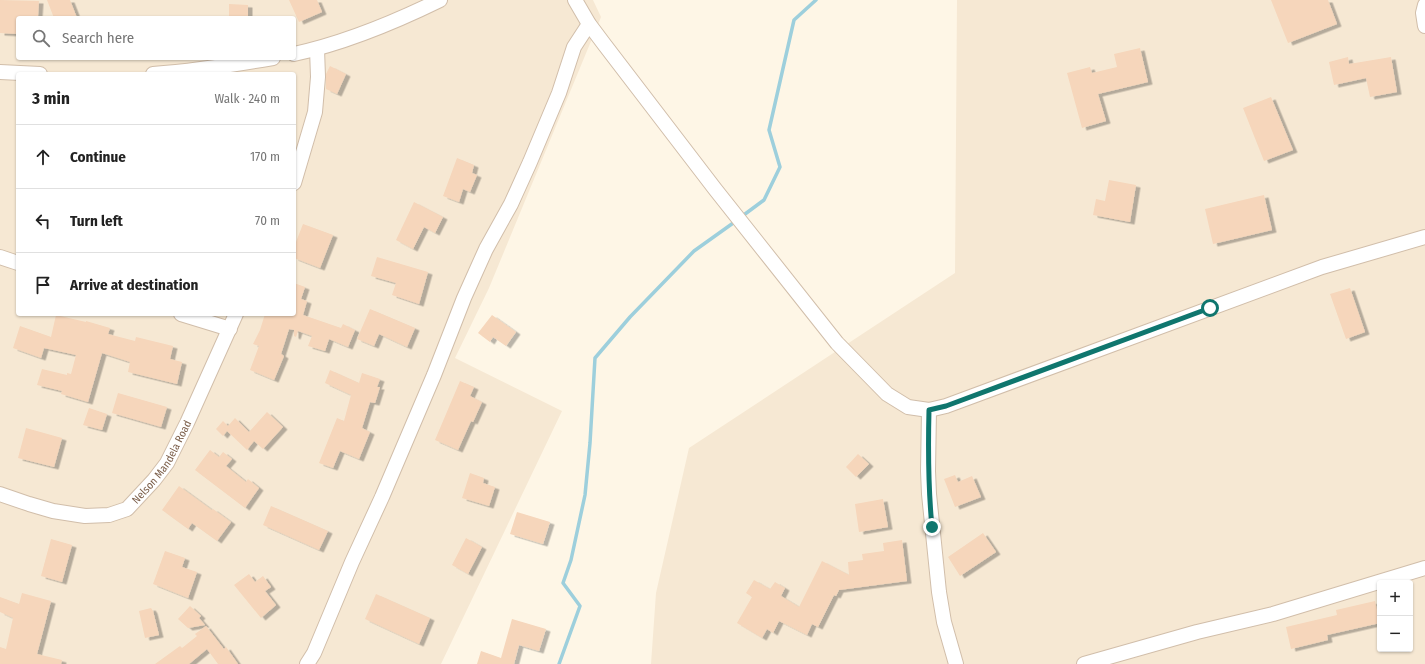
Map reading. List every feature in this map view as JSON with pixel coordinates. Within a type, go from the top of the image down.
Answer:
[{"type":"street","points":[[296,54],[350,39],[409,15],[440,0]]},
{"type":"street","points":[[575,0],[589,24],[715,190],[837,343],[887,394],[908,407],[929,410],[946,406],[1322,267],[1425,237]]},
{"type":"street","points":[[1425,5],[1423,13],[1425,26]]},
{"type":"street","points":[[307,664],[314,653],[352,562],[382,497],[434,375],[464,298],[486,249],[511,204],[530,162],[559,93],[574,47],[589,24]]},
{"type":"street","points":[[296,176],[315,112],[318,77],[317,49]]},
{"type":"street","points":[[176,72],[200,70],[261,60]]},
{"type":"street","points":[[0,72],[16,73]]},
{"type":"street","points":[[0,258],[16,258]]},
{"type":"street","points":[[188,316],[230,329]]},
{"type":"street","name":"Nelson Mandela Road","points":[[0,494],[53,511],[85,516],[109,515],[127,510],[168,463],[235,316]]},
{"type":"street","points":[[929,410],[929,494],[939,592],[944,622],[956,664]]},
{"type":"street","points":[[1084,664],[1197,632],[1273,614],[1425,568]]},
{"type":"shaded area","points":[[0,0],[593,0],[601,17],[489,288],[455,358],[562,411],[441,664],[0,664]]},
{"type":"shaded area","points":[[957,0],[1425,0],[1425,664],[651,664],[656,593],[689,448],[955,273]]},
{"type":"building","points":[[0,0],[39,1],[38,16],[16,16],[16,34],[0,33]]},
{"type":"building","points":[[47,0],[70,0],[76,16],[53,16]]},
{"type":"building","points":[[289,0],[317,0],[322,12],[299,22]]},
{"type":"building","points":[[1271,0],[1328,0],[1337,24],[1288,43]]},
{"type":"building","points":[[229,4],[248,5],[248,16],[229,16]]},
{"type":"building","points":[[1140,48],[1148,82],[1098,94],[1106,121],[1082,128],[1067,73],[1090,67],[1092,73],[1117,67],[1114,54]]},
{"type":"building","points":[[1348,57],[1349,64],[1391,57],[1397,92],[1370,97],[1366,78],[1334,85],[1329,62]]},
{"type":"building","points":[[330,66],[346,74],[337,94],[326,89],[326,74]]},
{"type":"building","points":[[1271,97],[1293,150],[1264,161],[1243,108]]},
{"type":"building","points":[[457,158],[474,165],[472,173],[477,175],[470,192],[463,189],[459,202],[443,196]]},
{"type":"building","points":[[1109,180],[1136,185],[1130,222],[1093,215],[1096,199],[1105,201]]},
{"type":"building","points":[[1264,195],[1272,230],[1213,244],[1205,209]]},
{"type":"building","points":[[414,202],[443,217],[435,233],[424,227],[413,249],[396,240]]},
{"type":"building","points":[[303,224],[333,235],[320,268],[296,259],[296,242]]},
{"type":"building","points":[[377,257],[428,272],[419,304],[392,295],[396,283],[371,276]]},
{"type":"building","points":[[296,284],[305,287],[301,299],[307,301],[303,315],[341,328],[343,324],[355,330],[348,347],[329,339],[325,351],[308,346],[312,336],[298,331],[296,337],[294,336],[294,330],[289,329],[281,354],[284,356],[274,380],[250,370],[259,346],[253,344],[260,330],[264,316],[296,316]]},
{"type":"building","points":[[1350,288],[1365,332],[1346,339],[1330,294]]},
{"type":"building","points":[[370,309],[415,328],[407,347],[379,334],[374,346],[357,339]]},
{"type":"building","points":[[492,315],[516,332],[506,346],[493,337],[490,342],[478,333]]},
{"type":"building","points":[[56,316],[60,316],[110,328],[108,334],[135,341],[136,337],[173,346],[170,359],[182,362],[177,384],[128,372],[130,362],[102,353],[88,402],[61,394],[62,391],[37,385],[42,369],[67,375],[67,373],[71,374],[76,355],[44,348],[41,358],[13,348],[20,326],[51,337]]},
{"type":"building","points":[[330,370],[359,383],[362,373],[380,379],[377,387],[380,387],[375,403],[370,402],[362,428],[370,432],[359,459],[340,451],[333,468],[319,463],[337,418],[344,421],[351,395],[325,383]]},
{"type":"building","points":[[460,381],[474,387],[470,396],[482,402],[473,422],[471,421],[458,450],[435,440]]},
{"type":"building","points":[[118,393],[167,407],[161,427],[112,413]]},
{"type":"building","points":[[89,408],[107,414],[102,430],[83,425]]},
{"type":"building","points":[[267,412],[283,427],[263,449],[254,441],[247,450],[227,431],[223,436],[216,429],[223,421],[228,426],[235,418],[249,432]]},
{"type":"building","points":[[26,428],[62,438],[54,467],[18,458]]},
{"type":"building","points":[[210,450],[219,457],[223,452],[232,459],[226,466],[246,482],[248,479],[259,488],[245,508],[195,470]]},
{"type":"building","points":[[858,454],[869,464],[856,477],[846,467]]},
{"type":"building","points":[[470,473],[484,478],[483,483],[495,487],[489,506],[462,498]]},
{"type":"building","points":[[955,475],[958,482],[972,476],[981,497],[955,507],[944,479]]},
{"type":"building","points":[[179,486],[231,522],[217,541],[192,523],[188,529],[162,510]]},
{"type":"building","points":[[883,499],[888,527],[859,532],[855,504]]},
{"type":"building","points":[[271,506],[328,531],[319,550],[263,525]]},
{"type":"building","points":[[517,512],[550,522],[543,544],[510,534]]},
{"type":"building","points":[[983,533],[996,552],[960,576],[948,557]]},
{"type":"building","points":[[466,538],[482,547],[468,574],[452,565]]},
{"type":"building","points":[[51,539],[72,545],[62,582],[41,576]]},
{"type":"building","points":[[902,540],[907,581],[839,590],[836,596],[834,595],[818,627],[812,624],[807,635],[779,621],[773,633],[767,629],[762,638],[737,623],[752,597],[746,593],[754,580],[770,589],[775,582],[785,588],[781,596],[799,607],[822,561],[849,575],[848,562],[863,560],[862,554],[884,551],[883,543]]},
{"type":"building","points":[[165,551],[185,558],[182,567],[197,572],[188,598],[153,584]]},
{"type":"building","points":[[249,574],[255,582],[263,576],[271,587],[265,591],[276,605],[261,618],[234,585]]},
{"type":"building","points":[[22,593],[51,601],[37,654],[62,660],[61,664],[0,664],[0,647],[6,649],[13,618],[0,612],[0,597],[19,604]]},
{"type":"building","points":[[376,594],[430,618],[419,644],[365,619]]},
{"type":"building","points":[[1375,601],[1377,610],[1377,624],[1327,635],[1328,640],[1291,649],[1286,627],[1337,615],[1336,610]]},
{"type":"building","points":[[190,606],[201,616],[199,618],[205,625],[188,628],[178,619]]},
{"type":"building","points":[[151,608],[159,635],[145,638],[139,611]]},
{"type":"building","points":[[512,619],[546,629],[539,651],[519,645],[514,664],[477,664],[481,651],[501,658]]},
{"type":"building","points":[[206,626],[224,649],[226,647],[238,664],[218,664],[207,649],[189,664],[155,664],[180,646],[182,648],[197,636],[195,634]]},
{"type":"waterway","points":[[741,217],[764,200],[780,167],[769,130],[794,20],[816,0]]},
{"type":"waterway","points":[[559,664],[580,606],[563,583],[571,560],[585,495],[590,443],[595,358],[630,317],[694,251],[736,221]]},
{"type":"route","points":[[932,527],[928,471],[929,410],[946,406],[1210,308]]}]
